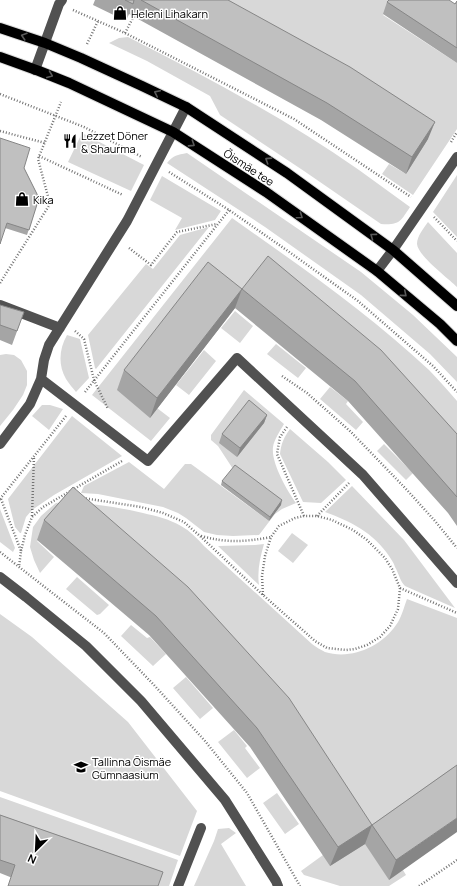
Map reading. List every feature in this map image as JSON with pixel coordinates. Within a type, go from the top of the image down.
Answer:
[{"type":"main road","name":"Õismäe tee","points":[[0,28],[45,43],[142,86],[186,108],[287,173],[393,250],[457,306]]},
{"type":"main road","name":"Õismäe tee","points":[[0,57],[70,83],[173,132],[266,192],[377,271],[440,324],[457,341]]},
{"type":"street","points":[[35,70],[60,2]]},
{"type":"street","points":[[0,444],[30,404],[41,379],[44,360],[49,345],[126,221],[186,108]]},
{"type":"street","points":[[377,271],[457,157]]},
{"type":"street","points":[[0,305],[62,325]]},
{"type":"street","points":[[41,379],[148,461],[237,358],[360,472],[457,583]]},
{"type":"street","points":[[0,577],[86,646],[141,701],[225,800],[278,886]]},
{"type":"street","points":[[178,886],[200,828]]},
{"type":"path","points":[[60,2],[98,21],[125,32],[294,119],[424,206],[457,242]]},
{"type":"path","points":[[125,32],[135,13],[139,9]]},
{"type":"path","points":[[87,45],[98,21]]},
{"type":"path","points":[[0,94],[84,127],[156,165],[229,210],[285,248],[358,301],[433,366],[457,392]]},
{"type":"path","points":[[0,283],[50,204],[38,159],[61,102]]},
{"type":"path","points":[[0,131],[45,143]]},
{"type":"path","points":[[39,156],[128,198],[138,198]]},
{"type":"path","points":[[21,551],[0,499],[229,210]]},
{"type":"path","points":[[116,238],[151,265],[177,232],[218,224]]},
{"type":"path","points":[[62,325],[84,339],[94,380],[110,414],[105,410]]},
{"type":"path","points":[[277,372],[307,394],[351,432],[435,520],[457,548]]},
{"type":"path","points":[[296,414],[280,437],[277,454],[304,516]]},
{"type":"path","points":[[32,517],[43,507],[125,459],[138,453]]},
{"type":"path","points":[[19,567],[21,551],[32,517],[34,456]]},
{"type":"path","points":[[317,516],[374,456]]},
{"type":"path","points":[[63,496],[70,496]]},
{"type":"path","points":[[77,497],[134,506],[163,513],[184,522],[200,536],[263,595],[315,642],[327,648],[346,650],[355,649],[367,645],[380,637],[390,626],[398,609],[400,588],[392,569],[385,558],[367,540],[353,530],[336,522],[317,516],[304,516],[295,518],[279,526],[271,537],[265,556],[262,576],[263,595]]},
{"type":"path","points":[[200,536],[216,540],[234,541],[255,540],[271,537]]},
{"type":"path","points":[[400,588],[457,613]]},
{"type":"path","points":[[419,886],[457,860]]},
{"type":"shaded area","points":[[191,0],[392,0],[383,15],[457,63],[457,129],[413,195],[382,174],[389,164],[406,174]]},
{"type":"shaded area","points":[[128,37],[217,83],[275,116],[331,151],[410,207],[399,222],[392,224],[381,224],[220,115],[210,96],[147,61],[109,43],[119,38]]},
{"type":"shaded area","points":[[82,133],[144,165],[131,191],[68,162]]},
{"type":"shaded area","points":[[187,153],[361,272],[413,315],[457,357],[457,382],[430,354],[361,295],[265,227],[167,163],[176,156]]},
{"type":"shaded area","points":[[457,175],[457,237],[433,212]]},
{"type":"shaded area","points":[[162,176],[221,211],[215,220],[175,230],[182,218],[150,200]]},
{"type":"shaded area","points":[[232,218],[308,272],[358,310],[429,370],[457,401],[457,461],[235,308],[149,418],[157,408],[170,418],[151,441],[92,395]]},
{"type":"shaded area","points":[[428,222],[457,253],[457,287],[422,255],[419,249],[417,244],[418,238]]},
{"type":"shaded area","points":[[209,227],[96,369],[88,335],[146,264],[153,269],[180,235]]},
{"type":"shaded area","points":[[235,311],[253,326],[240,343],[221,328]]},
{"type":"shaded area","points":[[67,335],[80,339],[89,378],[76,392],[63,374],[60,357],[62,346]]},
{"type":"shaded area","points":[[276,344],[306,368],[298,378],[267,354]]},
{"type":"shaded area","points":[[204,350],[216,361],[189,395],[176,385]]},
{"type":"shaded area","points":[[0,355],[14,355],[21,360],[27,371],[27,385],[23,395],[0,426]]},
{"type":"shaded area","points":[[330,387],[348,401],[346,404],[363,422],[356,430],[320,399]]},
{"type":"shaded area","points":[[244,390],[284,424],[273,447],[274,461],[280,476],[296,503],[275,514],[259,535],[233,536],[204,532],[178,513],[163,507],[98,494],[81,493],[84,486],[129,462],[164,489],[185,464],[191,464],[269,521],[281,505],[233,469],[218,446],[211,440],[211,435]]},
{"type":"shaded area","points":[[42,405],[50,405],[63,409],[49,430],[32,416]]},
{"type":"shaded area","points":[[72,416],[122,456],[54,495],[32,510],[26,517],[20,533],[15,527],[8,499]]},
{"type":"shaded area","points":[[290,429],[346,480],[321,503],[303,502],[280,454],[283,441]]},
{"type":"shaded area","points":[[384,444],[413,473],[406,480],[377,451]]},
{"type":"shaded area","points":[[352,486],[404,540],[455,608],[405,586],[392,560],[383,548],[369,534],[343,519],[325,512]]},
{"type":"shaded area","points":[[64,502],[94,504],[153,515],[172,521],[181,526],[193,535],[312,644],[325,652],[335,654],[355,653],[365,650],[382,640],[390,633],[398,622],[407,599],[457,618],[457,780],[403,870],[406,875],[389,886],[340,886],[304,875],[301,871],[323,855],[364,844],[65,508],[37,541],[54,557],[40,573],[30,547],[33,527],[41,516],[56,503]]},
{"type":"shaded area","points":[[0,509],[15,548],[13,552],[0,542]]},
{"type":"shaded area","points":[[292,533],[308,545],[293,563],[278,551]]},
{"type":"shaded area","points":[[264,544],[259,564],[259,585],[218,546],[255,545]]},
{"type":"shaded area","points":[[77,577],[109,605],[100,614],[97,615],[66,589]]},
{"type":"shaded area","name":"Tallinna Õismäe Gümnaasium","points":[[0,614],[32,637],[128,722],[197,811],[180,856],[0,791]]},
{"type":"shaded area","points":[[131,625],[147,638],[150,637],[166,654],[153,666],[121,636]]},
{"type":"shaded area","points":[[186,677],[213,708],[200,719],[173,688]]},
{"type":"shaded area","points":[[234,730],[247,746],[245,748],[260,768],[247,778],[218,742]]},
{"type":"shaded area","points":[[277,793],[299,824],[285,834],[263,803]]},
{"type":"shaded area","points":[[0,797],[178,860],[169,886],[158,886],[159,884],[0,829]]},
{"type":"shaded area","points":[[229,828],[236,833],[221,844],[246,886],[194,886],[218,829]]},
{"type":"building","points":[[125,0],[134,0],[133,4]]},
{"type":"building","points":[[141,0],[228,0],[350,67],[435,122],[412,157],[327,103]]},
{"type":"building","points":[[389,0],[449,0],[455,4],[457,1],[457,48],[387,2]]},
{"type":"building","points":[[0,138],[30,148],[24,168],[39,198],[29,230],[7,223],[0,244]]},
{"type":"building","points":[[268,256],[381,350],[457,434],[457,497],[355,381],[242,289]]},
{"type":"building","points":[[208,262],[242,289],[157,398],[124,370]]},
{"type":"building","points":[[0,305],[24,312],[17,331],[0,325]]},
{"type":"building","points":[[249,400],[267,415],[240,448],[222,434]]},
{"type":"building","points":[[235,465],[282,500],[270,517],[222,481]]},
{"type":"building","points":[[73,487],[188,587],[289,698],[372,825],[338,847],[257,728],[156,616],[44,520]]},
{"type":"building","points":[[457,765],[457,818],[396,860],[372,825]]},
{"type":"building","points":[[0,815],[163,872],[158,886],[8,886],[15,865],[0,860]]},
{"type":"place","name":"Heleni Lihakarn","points":[[120,13]]},
{"type":"place","name":"Lezzet Döner & Shaurma","points":[[70,141]]},
{"type":"place","name":"Kika","points":[[22,199]]},
{"type":"place","name":"Tallinna Õismäe Gümnaasium","points":[[81,767]]}]
